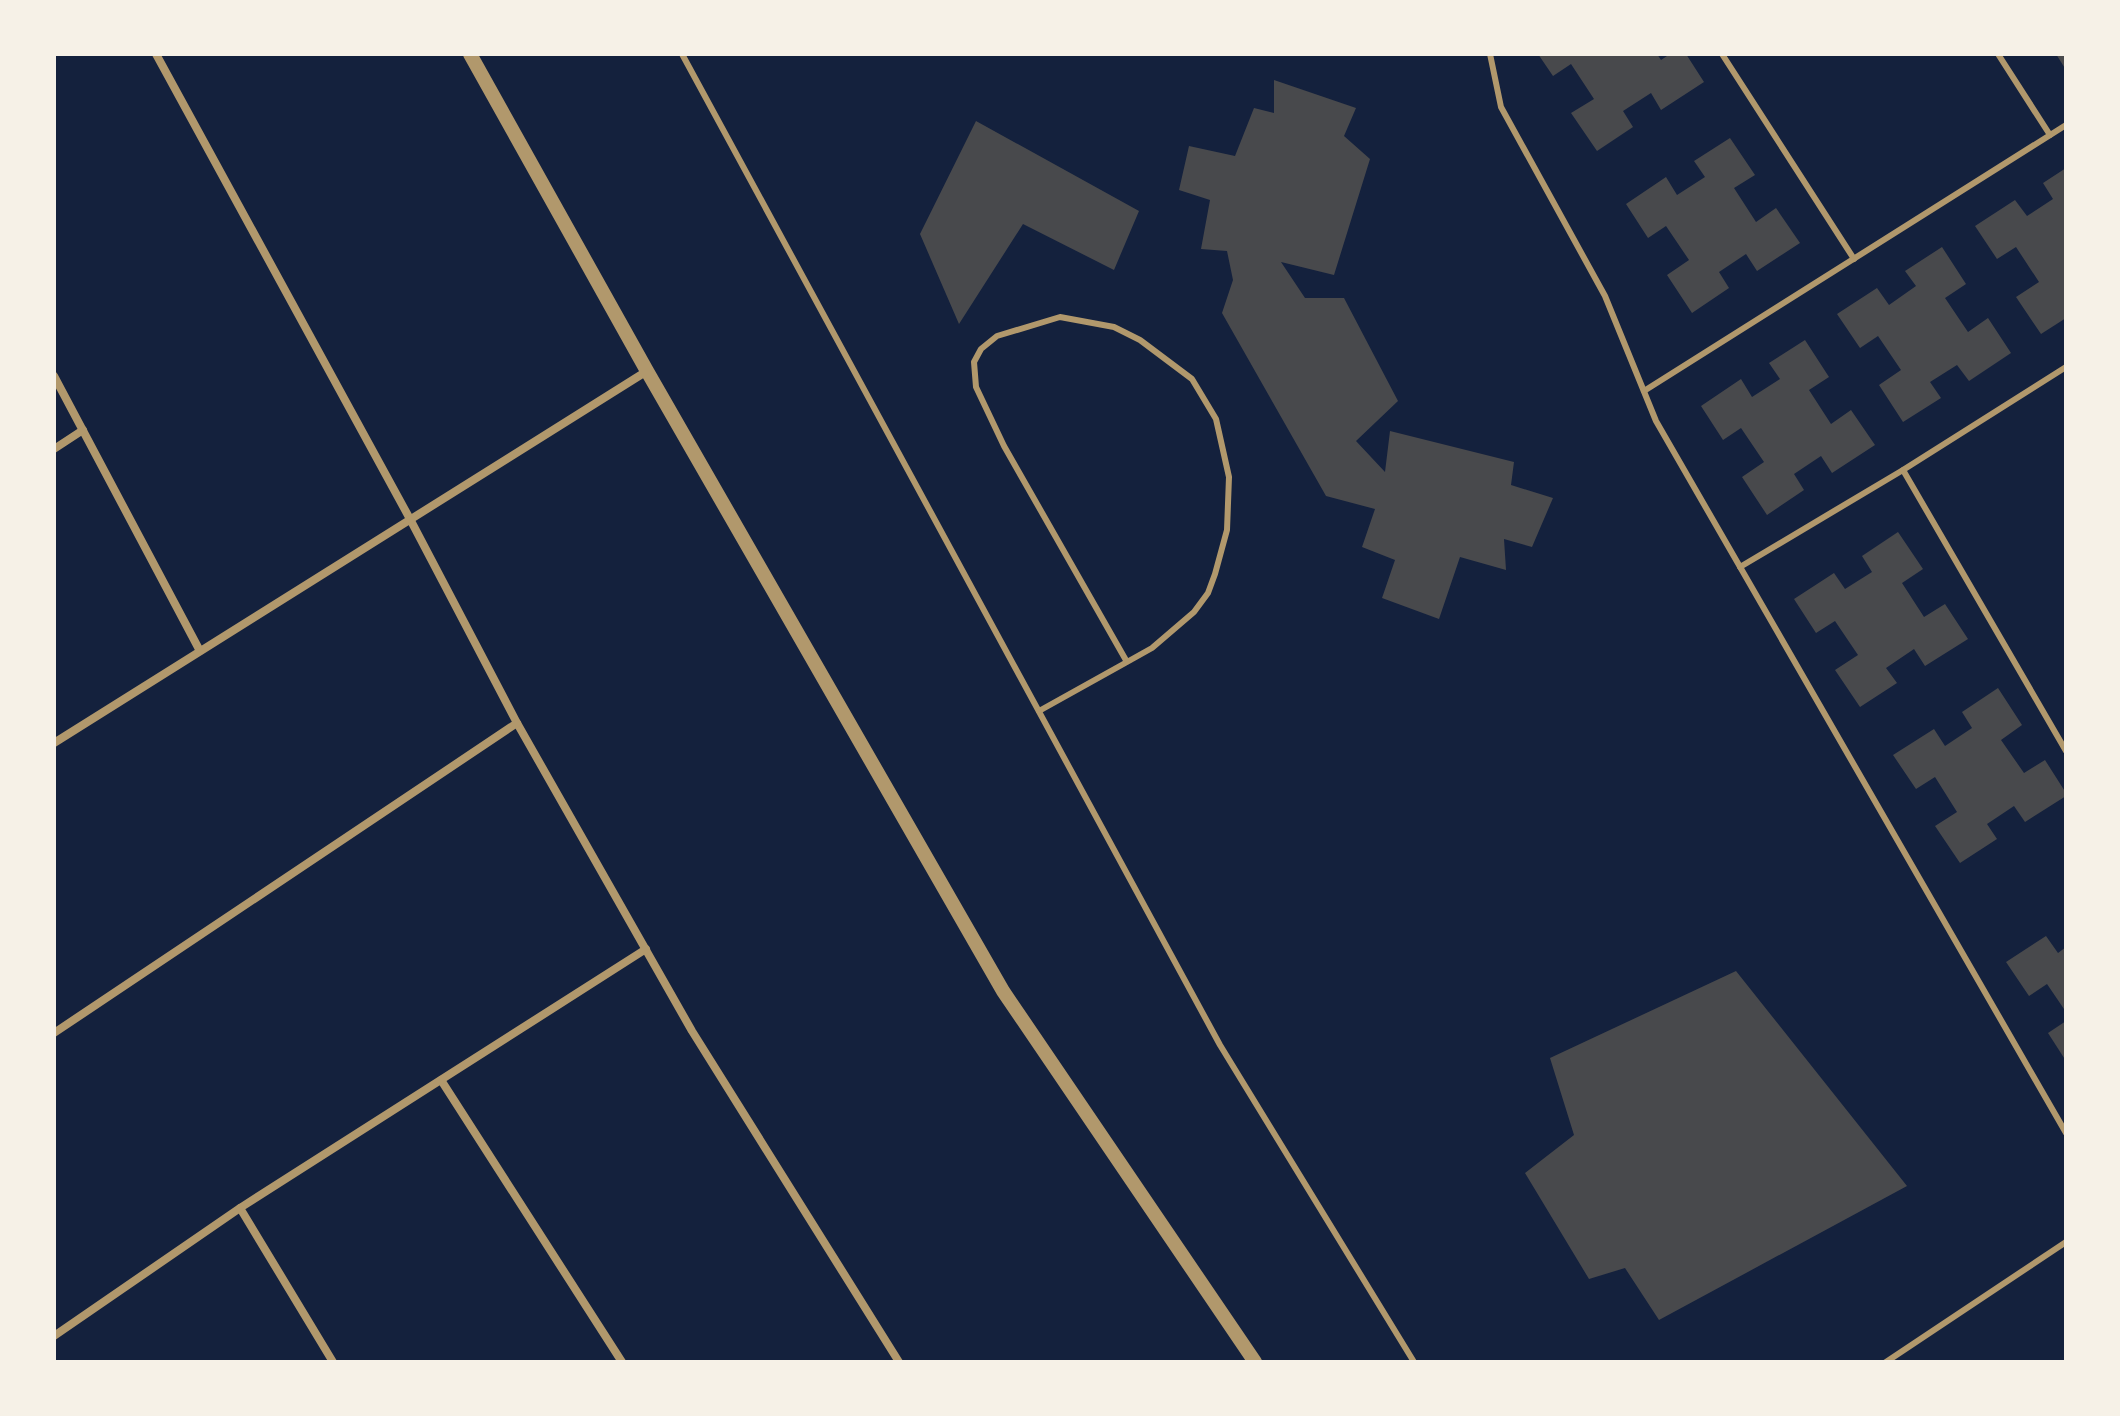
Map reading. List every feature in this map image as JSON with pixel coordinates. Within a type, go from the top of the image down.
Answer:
[{"type":"street","points":[[156,54],[410,519],[517,723],[692,1031],[899,1362]]},
{"type":"street","points":[[470,54],[647,371],[1003,991],[1255,1362]]},
{"type":"street","points":[[54,743],[647,371]]},
{"type":"street","points":[[54,376],[200,651]]},
{"type":"street","points":[[54,449],[83,430]]},
{"type":"street","points":[[54,1033],[517,723]]},
{"type":"street","points":[[54,1336],[240,1208],[646,949]]},
{"type":"street","points":[[441,1080],[622,1362]]},
{"type":"street","points":[[240,1208],[333,1362]]},
{"type":"lane","points":[[682,54],[1220,1045],[1414,1362]]},
{"type":"lane","points":[[1490,54],[1501,107],[1605,296],[1656,421],[2066,1133]]},
{"type":"lane","points":[[1722,54],[1854,259]]},
{"type":"lane","points":[[1998,54],[2050,135]]},
{"type":"lane","points":[[1644,391],[2066,125]]},
{"type":"lane","points":[[1039,711],[1127,662],[1152,648],[1194,612],[1208,593],[1227,530],[1229,477],[1216,419],[1192,379],[1140,340],[1114,327],[1060,317],[997,336],[981,349],[974,362],[976,387],[1004,446],[1127,662]]},
{"type":"lane","points":[[1740,567],[1903,470],[2066,367]]},
{"type":"lane","points":[[1903,470],[2066,751]]},
{"type":"lane","points":[[1886,1362],[2066,1242]]},
{"type":"building","points":[[1538,54],[1657,54],[1661,60],[1670,54],[1686,54],[1704,82],[1661,110],[1651,93],[1623,111],[1633,127],[1597,151],[1571,113],[1594,99],[1571,64],[1553,76]]},
{"type":"building","points":[[2056,54],[2066,54],[2066,70]]},
{"type":"building","points":[[1274,80],[1356,108],[1344,136],[1370,159],[1334,275],[1281,262],[1305,298],[1344,298],[1398,401],[1356,441],[1385,472],[1390,431],[1514,462],[1511,485],[1553,498],[1532,547],[1504,539],[1506,570],[1460,557],[1439,619],[1382,598],[1395,560],[1362,547],[1375,509],[1326,496],[1222,313],[1233,280],[1227,251],[1201,249],[1210,200],[1179,190],[1189,146],[1235,156],[1254,108],[1274,113]]},
{"type":"building","points":[[976,121],[1139,211],[1114,270],[1023,224],[959,324],[920,234]]},
{"type":"building","points":[[1730,138],[1755,175],[1734,188],[1756,222],[1776,208],[1800,243],[1757,271],[1746,254],[1719,272],[1729,288],[1692,313],[1667,275],[1689,260],[1666,226],[1648,238],[1626,204],[1666,177],[1677,195],[1705,177],[1694,161]]},
{"type":"building","points":[[2066,168],[2066,318],[2041,334],[2016,297],[2039,282],[2016,247],[1997,259],[1975,226],[2015,200],[2027,216],[2053,199],[2043,183]]},
{"type":"building","points":[[1942,247],[1966,284],[1945,298],[1968,332],[1988,318],[2011,353],[1969,381],[1957,365],[1930,382],[1941,398],[1903,422],[1879,385],[1901,370],[1878,336],[1860,348],[1837,314],[1877,288],[1889,305],[1916,286],[1905,271]]},
{"type":"building","points":[[1805,340],[1829,377],[1809,390],[1831,424],[1851,410],[1875,445],[1832,473],[1821,456],[1794,474],[1804,490],[1767,515],[1742,477],[1764,462],[1741,428],[1723,440],[1701,406],[1741,379],[1752,397],[1780,379],[1769,363]]},
{"type":"building","points":[[1898,532],[1923,569],[1902,583],[1924,617],[1945,604],[1968,639],[1925,666],[1914,649],[1886,668],[1897,683],[1860,707],[1835,670],[1858,655],[1835,621],[1816,633],[1794,599],[1834,573],[1845,589],[1872,572],[1862,556]]},
{"type":"building","points":[[1998,688],[2022,725],[2001,740],[2024,773],[2045,760],[2066,796],[2025,822],[2014,806],[1987,824],[1997,839],[1960,863],[1935,826],[1957,812],[1935,777],[1916,789],[1893,755],[1934,729],[1945,746],[1972,728],[1962,712]]},
{"type":"building","points":[[2046,936],[2058,953],[2066,947],[2066,1012],[2047,984],[2029,996],[2006,962]]},
{"type":"building","points":[[1736,971],[1907,1186],[1659,1320],[1625,1268],[1589,1279],[1525,1173],[1574,1135],[1550,1058]]},
{"type":"building","points":[[2066,1021],[2066,1061],[2048,1033]]}]
